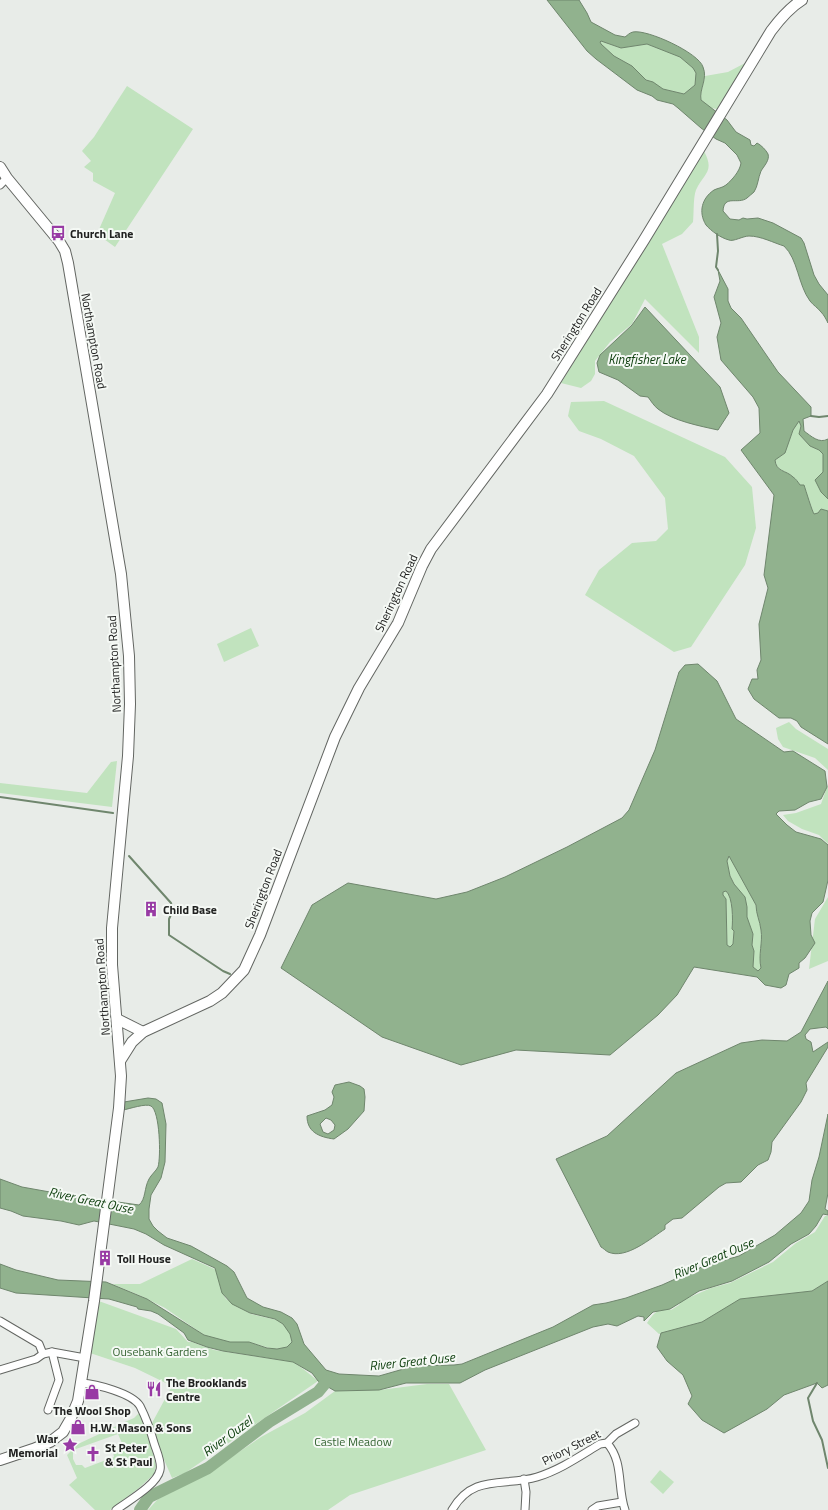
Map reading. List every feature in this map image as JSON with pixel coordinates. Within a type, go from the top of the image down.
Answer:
[{"type":"main road","name":"Sherington Road","points":[[120,1061],[132,1042],[143,1032],[210,1001],[222,993],[244,970],[260,935],[335,737],[359,688],[398,623],[422,566],[431,549],[546,394],[574,352],[771,31],[787,11],[802,0]]},
{"type":"main road","name":"Northampton Road","points":[[0,167],[4,181],[51,230],[65,251],[68,263],[121,574],[129,656],[130,704],[128,756],[112,928],[112,964],[122,1076],[86,1358],[78,1401],[70,1420],[62,1432],[50,1442],[0,1460]]},
{"type":"main road","points":[[117,1019],[143,1032]]},
{"type":"street","points":[[0,1321],[39,1344],[43,1354]]},
{"type":"street","points":[[0,1370],[36,1359],[43,1354],[52,1352],[86,1358]]},
{"type":"street","points":[[48,1410],[59,1380],[52,1352]]},
{"type":"street","points":[[81,1383],[96,1384],[133,1398],[140,1406],[153,1440],[161,1469],[156,1479],[147,1488],[116,1510]]},
{"type":"street","name":"Priory Street","points":[[452,1510],[458,1500],[468,1491],[489,1483],[536,1477],[558,1468],[600,1444],[607,1443],[616,1434],[635,1423]]},
{"type":"street","points":[[607,1443],[613,1449],[618,1463],[622,1502],[625,1510]]},
{"type":"street","points":[[524,1479],[526,1492],[525,1510]]},
{"type":"street","points":[[592,1510],[598,1506],[622,1502]]},
{"type":"green space","points":[[601,41],[621,48],[647,44],[680,57],[693,68],[696,73],[695,85],[684,94],[663,89],[645,79],[632,66],[614,56],[601,44]]},
{"type":"green space","points":[[747,62],[717,109],[710,108],[701,100],[705,76],[728,72]]},
{"type":"green space","points":[[127,86],[193,129],[115,247],[97,234],[115,193],[93,181],[93,173],[84,167],[91,161],[82,151],[94,137]]},
{"type":"green space","points":[[704,151],[709,164],[707,172],[695,193],[693,222],[682,234],[662,244],[699,337],[699,353],[645,299],[632,324],[610,342],[595,361],[595,374],[591,381],[581,388],[561,383]]},
{"type":"green space","points":[[604,401],[725,457],[752,487],[756,528],[745,565],[691,647],[674,652],[585,595],[599,570],[632,543],[656,541],[668,529],[665,498],[634,456],[601,439],[579,431],[568,416],[571,402]]},
{"type":"green space","points":[[799,421],[801,426],[799,434],[810,446],[819,450],[823,454],[821,492],[828,499],[828,511],[821,509],[814,515],[812,507],[801,486],[795,478],[777,466],[775,460],[785,453],[793,430]]},
{"type":"green space","points":[[251,628],[259,646],[224,662],[217,644]]},
{"type":"green space","points":[[789,722],[796,729],[828,749],[828,770],[815,758],[783,747],[778,739],[776,728]]},
{"type":"green space","points":[[117,761],[112,807],[0,793],[0,783],[87,793],[111,762]]},
{"type":"green space","points":[[828,784],[828,844],[819,835],[802,829],[788,821],[783,815],[796,813],[821,804]]},
{"type":"green space","points":[[730,856],[756,905],[761,935],[761,968],[758,971],[753,967],[753,934],[746,917],[747,907],[730,876],[727,861]]},
{"type":"green space","points":[[726,891],[731,903],[732,929],[734,931],[733,944],[730,947],[727,945],[726,900],[723,895],[723,892]]},
{"type":"green space","points":[[828,897],[828,961],[809,969],[815,919]]},
{"type":"green space","points":[[825,1216],[828,1216],[828,1281],[810,1292],[742,1299],[702,1322],[659,1334],[647,1323],[654,1314],[660,1310],[671,1310],[679,1305],[681,1301],[711,1288],[730,1283],[773,1262],[796,1243],[815,1232]]},
{"type":"green space","points":[[192,1259],[219,1271],[223,1294],[226,1299],[251,1314],[277,1320],[290,1329],[292,1345],[288,1348],[273,1349],[249,1342],[225,1343],[204,1335],[165,1308],[112,1284],[140,1284]]},
{"type":"green space","name":"Ousebank Gardens","points":[[96,1300],[176,1329],[188,1342],[214,1350],[293,1362],[318,1381],[185,1473],[172,1478],[151,1430],[152,1423],[172,1386],[135,1368],[90,1353]]},
{"type":"green space","name":"Castle Meadow","points":[[427,1384],[449,1384],[486,1450],[350,1495],[328,1510],[148,1510],[158,1499],[208,1473],[261,1437],[305,1413],[335,1391],[380,1390]]},
{"type":"green space","points":[[140,1412],[149,1435],[156,1466],[154,1474],[139,1488],[110,1510],[95,1510],[69,1485],[77,1478],[67,1455],[78,1444],[134,1418]],"holes":[[[118,1434],[124,1448],[113,1452],[114,1457],[85,1468],[82,1465],[76,1465],[73,1459],[73,1452],[76,1449]]]},
{"type":"green space","points":[[660,1470],[674,1482],[663,1494],[650,1482]]},
{"type":"water","points":[[547,0],[579,0],[591,22],[615,35],[625,37],[633,32],[649,34],[672,43],[699,61],[703,67],[705,76],[701,92],[701,100],[727,120],[736,132],[750,140],[751,145],[754,146],[757,143],[762,146],[768,154],[768,158],[761,171],[754,192],[743,200],[729,201],[724,206],[723,211],[730,219],[739,220],[743,218],[758,218],[773,223],[801,238],[814,275],[828,295],[828,323],[823,314],[806,295],[789,251],[784,246],[754,236],[729,240],[716,234],[706,225],[702,215],[702,206],[704,201],[714,190],[723,187],[731,181],[741,163],[737,155],[725,143],[716,139],[701,128],[673,104],[657,100],[652,96],[637,90],[587,51]],"holes":[[[601,41],[621,48],[647,44],[680,57],[693,68],[696,73],[695,85],[684,94],[663,89],[653,82],[646,80],[632,66],[614,56],[600,42]]]},
{"type":"water","points":[[718,270],[728,289],[728,301],[731,308],[741,318],[778,372],[811,407],[811,416],[803,419],[804,431],[821,441],[828,439],[828,499],[821,492],[815,480],[823,472],[823,454],[819,450],[810,446],[799,434],[801,426],[799,421],[793,430],[785,453],[775,460],[779,469],[790,475],[800,485],[804,485],[814,514],[818,513],[821,509],[828,511],[828,744],[801,727],[797,721],[791,718],[779,718],[754,699],[748,689],[752,679],[758,679],[757,670],[761,660],[759,624],[768,588],[764,575],[774,495],[741,450],[760,433],[759,408],[753,397],[721,360],[717,337],[721,323],[714,297],[720,281]]},
{"type":"water","name":"Kingfisher Lake","points":[[645,307],[720,387],[729,413],[718,430],[671,417],[657,408],[648,397],[640,396],[618,380],[599,372],[597,363],[600,355],[632,325]]},
{"type":"water","points":[[698,664],[717,681],[736,719],[784,752],[793,751],[825,771],[827,787],[821,799],[809,802],[795,810],[779,811],[776,814],[796,832],[821,839],[828,845],[828,880],[823,902],[812,913],[810,921],[811,935],[815,943],[805,958],[799,963],[799,968],[789,974],[786,985],[781,988],[765,985],[757,977],[694,967],[677,995],[658,1015],[610,1055],[516,1050],[461,1065],[382,1037],[281,968],[312,905],[348,883],[436,899],[467,892],[505,877],[622,818],[629,810],[655,750],[679,672],[685,665]],"holes":[[[729,856],[756,905],[761,935],[761,968],[758,971],[753,967],[753,934],[747,917],[745,897],[734,884],[730,876],[727,861]],[[726,891],[730,898],[732,929],[734,931],[733,944],[730,947],[727,945],[726,899],[723,895],[723,892]]]},
{"type":"water","points":[[828,981],[828,1029],[826,1027],[810,1029],[805,1035],[806,1039],[811,1042],[813,1052],[828,1042],[828,1047],[806,1083],[807,1090],[801,1102],[772,1142],[768,1160],[758,1165],[741,1182],[726,1183],[719,1187],[682,1218],[673,1219],[665,1225],[665,1229],[638,1247],[630,1251],[615,1254],[608,1252],[601,1247],[556,1159],[607,1136],[676,1073],[741,1043],[762,1040],[787,1041],[801,1032]]},
{"type":"water","points":[[349,1082],[360,1086],[364,1089],[365,1097],[364,1111],[348,1129],[334,1139],[323,1137],[315,1133],[309,1126],[307,1116],[325,1110],[332,1105],[334,1097],[332,1092],[335,1085]],"holes":[[[326,1118],[331,1120],[335,1125],[334,1130],[328,1134],[323,1132],[320,1124]]]},
{"type":"water","name":"River Great Ouse","points":[[148,1098],[156,1099],[162,1103],[166,1124],[165,1162],[161,1178],[151,1195],[149,1209],[149,1219],[153,1226],[167,1238],[191,1246],[227,1266],[234,1272],[247,1298],[263,1307],[281,1312],[292,1318],[297,1324],[304,1344],[326,1370],[339,1374],[379,1376],[414,1366],[462,1364],[553,1327],[593,1305],[626,1298],[662,1285],[704,1266],[739,1256],[775,1235],[801,1213],[809,1201],[812,1180],[819,1157],[828,1114],[828,1193],[825,1209],[828,1211],[828,1215],[823,1214],[809,1234],[791,1244],[769,1262],[732,1281],[699,1291],[670,1309],[653,1312],[644,1321],[644,1317],[638,1316],[617,1326],[608,1324],[593,1327],[485,1370],[460,1383],[406,1383],[379,1390],[335,1391],[318,1381],[312,1373],[293,1362],[223,1351],[188,1340],[184,1333],[158,1314],[151,1311],[138,1309],[137,1307],[109,1299],[16,1293],[0,1288],[0,1264],[16,1270],[58,1280],[106,1282],[147,1299],[204,1335],[230,1342],[249,1342],[267,1348],[277,1349],[287,1347],[292,1342],[290,1334],[283,1324],[275,1319],[250,1313],[232,1304],[222,1293],[215,1268],[164,1245],[146,1234],[134,1229],[94,1221],[79,1225],[23,1216],[0,1208],[0,1179],[22,1187],[139,1205],[143,1200],[149,1179],[158,1167],[158,1125],[154,1110],[149,1105],[123,1110],[124,1102]]},
{"type":"water","points":[[828,1281],[828,1385],[822,1388],[817,1383],[784,1395],[767,1409],[724,1433],[702,1420],[688,1404],[692,1396],[683,1375],[667,1361],[657,1347],[661,1333],[702,1322],[740,1299],[812,1291]]},
{"type":"waterway","points":[[717,234],[718,251],[716,267],[718,270]]},
{"type":"waterway","points":[[811,416],[828,416]]},
{"type":"waterway","points":[[0,797],[113,813]]},
{"type":"waterway","points":[[129,856],[171,903],[173,910],[169,919],[169,935],[223,971],[230,974]]},
{"type":"waterway","name":"River Ouzel","points":[[140,1510],[149,1497],[208,1468],[269,1422],[318,1392],[328,1380]]},
{"type":"waterway","points":[[817,1383],[808,1398],[813,1421],[822,1440],[828,1468]]},
{"type":"place","name":"Church Lane","points":[[58,233]]},
{"type":"place","name":"Child Base","points":[[151,909]]},
{"type":"place","name":"Toll House","points":[[105,1258]]},
{"type":"place","name":"The Brooklands Centre","points":[[154,1389]]},
{"type":"place","name":"The Wool Shop","points":[[92,1392]]},
{"type":"place","name":"H.W. Mason & Sons","points":[[78,1427]]},
{"type":"place","name":"War Memorial","points":[[70,1445]]},
{"type":"place","name":"St Peter & St Paul","points":[[93,1454]]}]
